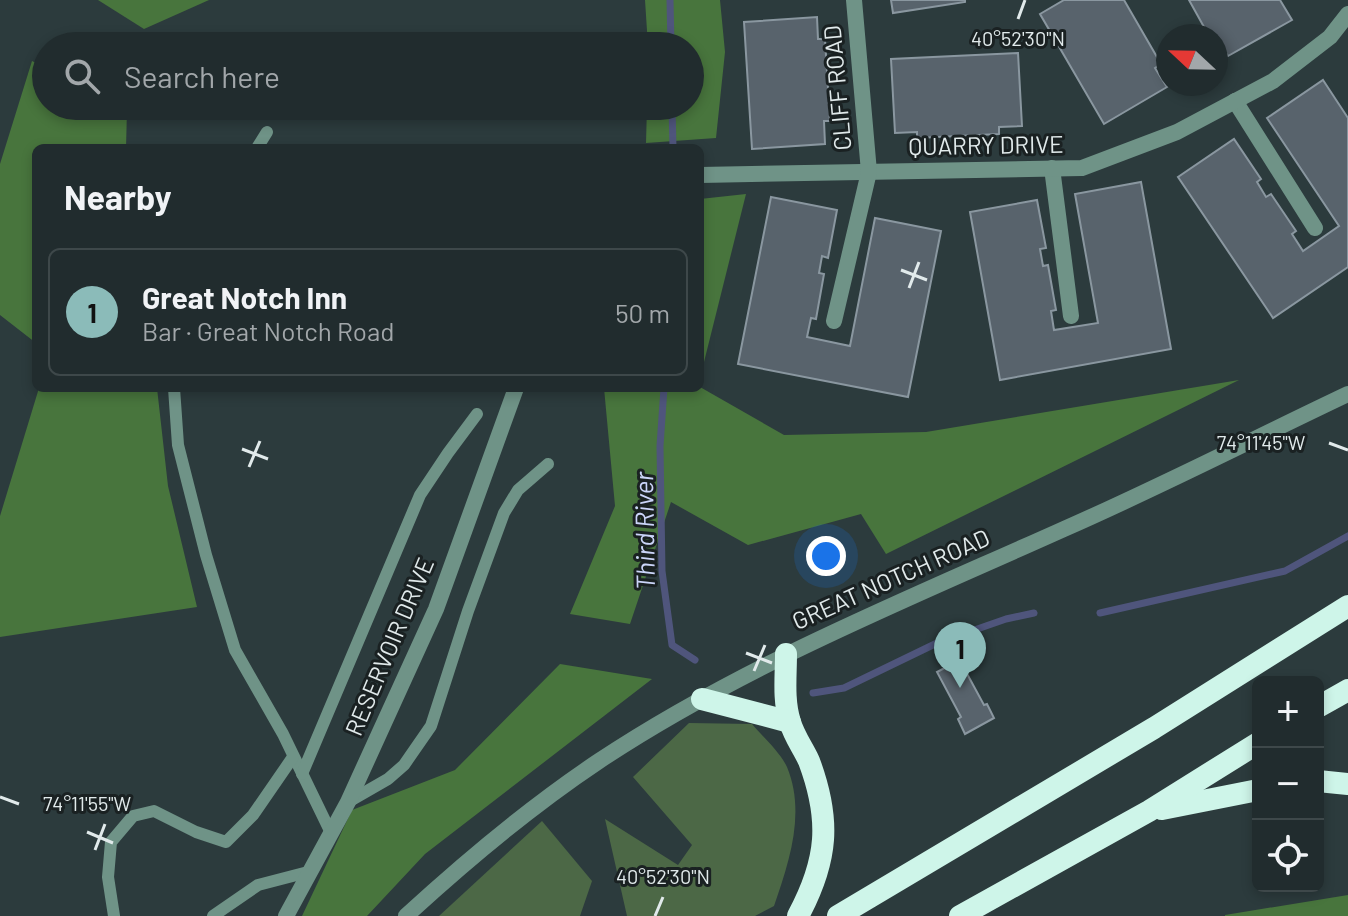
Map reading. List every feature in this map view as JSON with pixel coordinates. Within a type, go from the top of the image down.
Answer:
[{"type":"highway","points":[[838,916],[1154,728],[1348,606]]},
{"type":"highway","points":[[786,654],[785,698],[790,722],[820,793],[825,833],[814,887],[798,916]]},
{"type":"highway","points":[[1324,704],[1348,690]]},
{"type":"highway","points":[[702,699],[790,722]]},
{"type":"highway","points":[[960,916],[1149,811],[1252,747]]},
{"type":"highway","points":[[1324,782],[1348,784]]},
{"type":"highway","points":[[1149,811],[1252,791]]},
{"type":"street","name":"CLIFF ROAD","points":[[834,321],[869,172],[854,0]]},
{"type":"street","name":"QUARRY DRIVE","points":[[869,172],[1082,168],[1177,132],[1273,81],[1330,37],[1348,14]]},
{"type":"street","points":[[1235,101],[1315,228]]},
{"type":"street","points":[[1052,168],[1071,316]]},
{"type":"street","points":[[704,175],[869,172]]},
{"type":"street","name":"RESERVOIR DRIVE","points":[[286,916],[348,802],[436,609],[515,392]]},
{"type":"street","name":"GREAT NOTCH ROAD","points":[[406,916],[480,850],[551,795],[600,760],[702,699],[786,654],[1064,529],[1348,394]]},
{"type":"lane","points":[[260,144],[267,132]]},
{"type":"lane","points":[[174,392],[178,445],[206,555],[235,650],[331,833]]},
{"type":"lane","points":[[302,774],[420,495],[477,414]]},
{"type":"lane","points":[[348,802],[388,779],[404,765],[424,737],[446,686],[468,611],[504,513],[518,490],[548,464]]},
{"type":"lane","points":[[114,916],[108,877],[111,842],[133,816],[154,811],[196,832],[226,842],[253,815],[293,757]]},
{"type":"lane","points":[[214,916],[258,885],[308,872]]},
{"type":"green space","points":[[98,0],[209,0],[144,29]]},
{"type":"green space","points":[[645,0],[720,0],[725,52],[716,138],[646,143],[647,120],[704,120],[704,32],[647,32]]},
{"type":"green space","points":[[32,61],[32,120],[127,120],[126,144],[32,144],[32,340],[0,315],[0,164]]},
{"type":"green space","points":[[746,194],[704,362],[704,199]]},
{"type":"green space","points":[[1239,380],[886,554],[861,514],[748,545],[671,502],[630,624],[570,614],[615,506],[604,392],[704,392],[704,389],[784,435],[926,432]]},
{"type":"green space","points":[[38,392],[157,392],[168,486],[197,607],[0,637],[0,516]]},
{"type":"green space","points":[[560,664],[652,679],[425,854],[367,916],[302,916],[352,810],[455,770]]},
{"type":"green space","points":[[689,723],[752,724],[776,750],[793,784],[795,820],[790,855],[774,906],[755,916],[627,916],[605,819],[678,865],[692,845],[633,777]]},
{"type":"green space","points":[[542,821],[592,881],[580,916],[439,916]]},
{"type":"green space","points":[[1348,895],[1348,916],[1225,916],[1225,915]]},
{"type":"building","points":[[891,0],[965,0],[965,2],[893,13]]},
{"type":"building","points":[[1064,0],[1124,0],[1156,55],[1156,93],[1104,124],[1040,14]]},
{"type":"building","points":[[1189,0],[1280,0],[1292,20],[1228,56],[1228,24],[1202,24]]},
{"type":"building","points":[[817,17],[818,39],[825,39],[830,121],[824,121],[825,144],[752,149],[744,22]]},
{"type":"building","points":[[1018,53],[1022,126],[999,127],[999,134],[917,138],[917,132],[895,133],[891,59]]},
{"type":"building","points":[[1323,80],[1348,118],[1348,267],[1273,318],[1178,177],[1234,139],[1261,179],[1257,182],[1266,197],[1271,194],[1296,231],[1292,234],[1303,251],[1339,226],[1267,118]]},
{"type":"building","points":[[1141,182],[1171,349],[1000,380],[970,212],[1037,200],[1046,248],[1040,249],[1043,266],[1048,265],[1056,310],[1051,311],[1054,330],[1098,323],[1075,194]]},
{"type":"building","points":[[771,197],[837,210],[828,258],[822,256],[819,273],[824,274],[816,319],[811,318],[807,337],[850,346],[875,218],[941,231],[908,397],[738,364]]},
{"type":"building","points":[[954,663],[959,672],[965,670],[994,718],[965,734],[958,719],[961,717],[937,672]]},
{"type":"waterway","name":"Third River","points":[[670,0],[671,32]]},
{"type":"waterway","name":"Third River","points":[[672,120],[673,144]]},
{"type":"waterway","name":"Third River","points":[[664,392],[660,446],[662,571],[672,645],[695,660]]},
{"type":"waterway","name":"Third River","points":[[1100,613],[1285,571],[1348,536]]},
{"type":"waterway","name":"Third River","points":[[813,693],[844,688],[937,643],[1006,619],[1034,613]]},
{"type":"place","name":"Great Notch Inn","points":[[960,688]]}]
